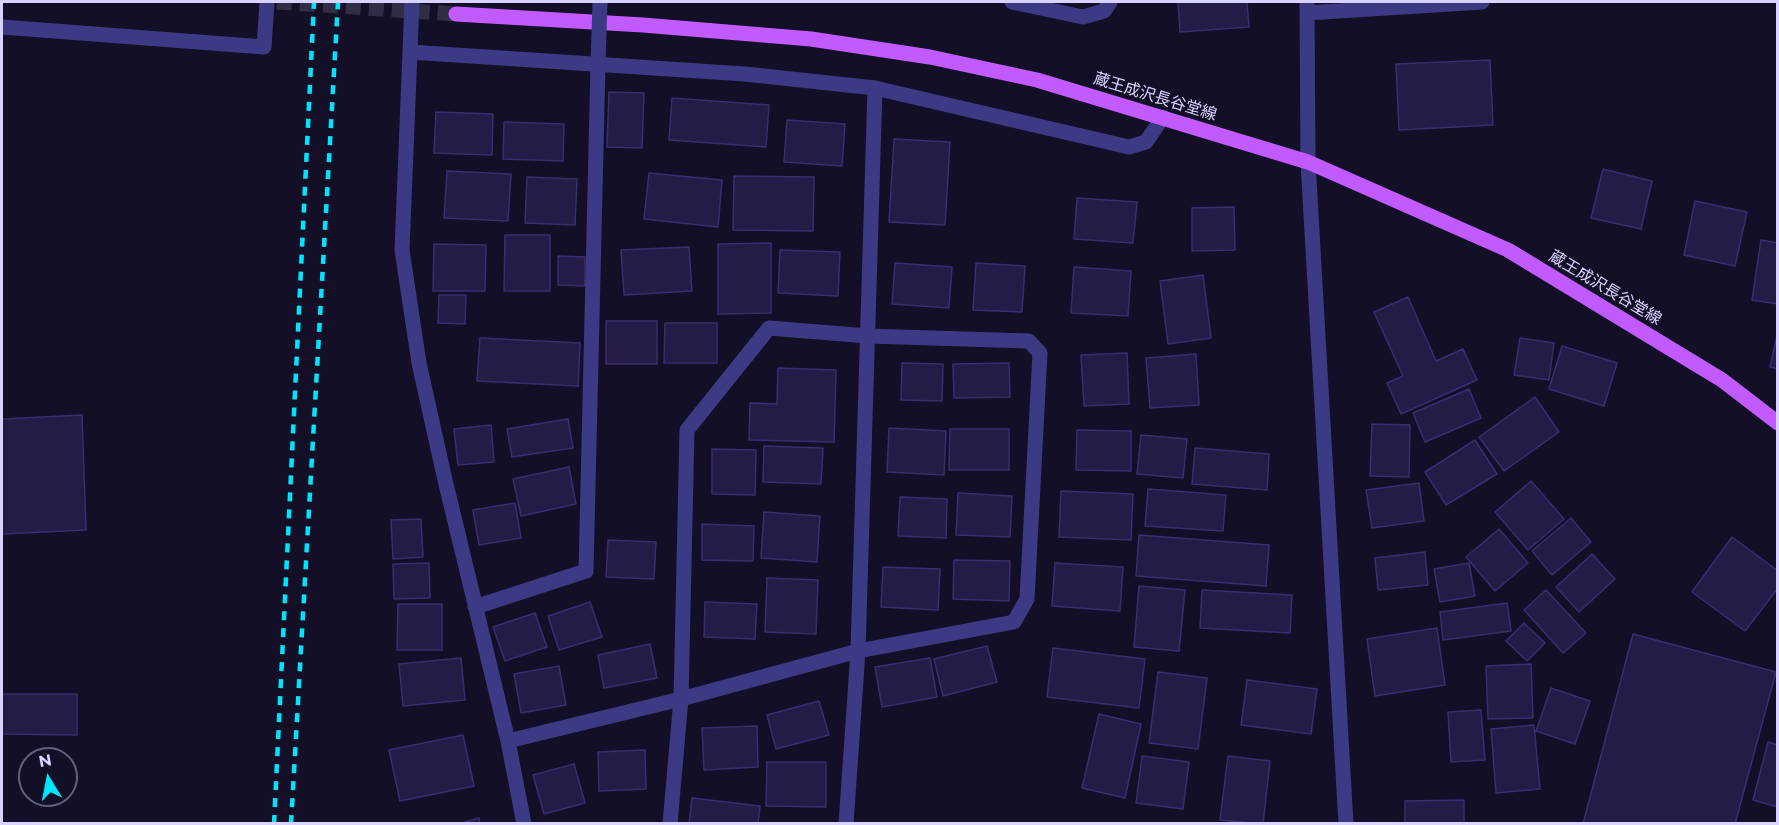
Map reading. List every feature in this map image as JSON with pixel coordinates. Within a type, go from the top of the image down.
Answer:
[{"type":"main road","name":"蔵王成沢長谷堂線","points":[[456,14],[643,25],[811,39],[930,57],[1037,80],[1163,117],[1308,162],[1508,250],[1722,380],[1778,423]]},
{"type":"street","points":[[2,27],[264,47],[267,2]]},
{"type":"street","points":[[412,2],[402,250],[419,363],[508,741],[524,824]]},
{"type":"street","points":[[475,607],[586,570],[600,2]]},
{"type":"street","points":[[1012,2],[1083,17],[1104,11],[1110,2]]},
{"type":"street","points":[[1346,824],[1308,162],[1307,7],[1482,2]]},
{"type":"street","points":[[410,52],[745,74],[874,88],[1129,147],[1146,142],[1163,117]]},
{"type":"street","points":[[846,824],[858,651],[874,88]]},
{"type":"street","points":[[508,741],[681,699],[858,651],[1014,622],[1027,599],[1040,353],[1029,340],[868,336],[770,328],[687,430],[681,699],[670,824]]},
{"type":"building","points":[[1178,2],[1247,2],[1249,27],[1180,32]]},
{"type":"building","points":[[1490,60],[1493,125],[1399,130],[1396,64]]},
{"type":"building","points":[[609,92],[644,93],[642,148],[607,147]]},
{"type":"building","points":[[672,98],[769,105],[766,147],[669,140]]},
{"type":"building","points":[[436,112],[493,114],[492,155],[434,153]]},
{"type":"building","points":[[787,120],[845,124],[842,166],[784,162]]},
{"type":"building","points":[[504,122],[564,124],[563,161],[503,159]]},
{"type":"building","points":[[894,139],[950,142],[945,225],[889,222]]},
{"type":"building","points":[[1603,169],[1652,181],[1641,229],[1591,218]]},
{"type":"building","points":[[447,171],[511,174],[508,221],[444,218]]},
{"type":"building","points":[[649,173],[722,180],[718,227],[644,219]]},
{"type":"building","points":[[734,176],[814,177],[813,231],[733,230]]},
{"type":"building","points":[[527,177],[577,179],[575,225],[525,223]]},
{"type":"building","points":[[1077,198],[1137,202],[1133,243],[1074,239]]},
{"type":"building","points":[[1695,201],[1747,212],[1735,266],[1684,255]]},
{"type":"building","points":[[1234,207],[1235,250],[1192,251],[1192,208]]},
{"type":"building","points":[[505,235],[550,235],[550,291],[504,291]]},
{"type":"building","points":[[1761,240],[1778,243],[1778,304],[1752,300]]},
{"type":"building","points":[[771,243],[771,313],[718,314],[718,244]]},
{"type":"building","points":[[434,244],[486,245],[485,291],[433,291]]},
{"type":"building","points":[[689,247],[692,291],[624,295],[621,250]]},
{"type":"building","points":[[780,250],[840,252],[838,296],[778,293]]},
{"type":"building","points":[[558,256],[585,257],[585,286],[558,285]]},
{"type":"building","points":[[895,263],[952,267],[949,308],[892,304]]},
{"type":"building","points":[[976,263],[1025,266],[1022,312],[973,310]]},
{"type":"building","points":[[1074,267],[1131,271],[1128,316],[1071,313]]},
{"type":"building","points":[[1203,275],[1211,338],[1168,344],[1160,281]]},
{"type":"building","points":[[439,295],[466,295],[465,324],[438,323]]},
{"type":"building","points":[[1408,297],[1436,361],[1463,349],[1477,380],[1401,414],[1387,383],[1403,376],[1374,312]]},
{"type":"building","points":[[606,321],[657,321],[657,364],[606,364]]},
{"type":"building","points":[[665,323],[717,323],[717,363],[664,363]]},
{"type":"building","points":[[1778,331],[1778,369],[1770,367]]},
{"type":"building","points":[[480,338],[580,343],[578,386],[477,381]]},
{"type":"building","points":[[1520,338],[1554,343],[1549,380],[1514,375]]},
{"type":"building","points":[[1562,346],[1617,363],[1604,406],[1549,389]]},
{"type":"building","points":[[1127,353],[1129,404],[1084,406],[1081,355]]},
{"type":"building","points":[[1196,354],[1199,405],[1150,408],[1146,358]]},
{"type":"building","points":[[902,363],[943,364],[942,401],[901,400]]},
{"type":"building","points":[[1009,363],[1010,397],[954,398],[953,364]]},
{"type":"building","points":[[778,368],[836,370],[834,442],[749,440],[750,403],[777,404]]},
{"type":"building","points":[[1469,389],[1481,418],[1425,442],[1413,413]]},
{"type":"building","points":[[1535,397],[1559,432],[1504,471],[1479,437]]},
{"type":"building","points":[[82,415],[86,530],[2,534],[2,419]]},
{"type":"building","points":[[568,419],[573,448],[512,457],[507,429]]},
{"type":"building","points":[[1372,424],[1410,425],[1409,477],[1370,476]]},
{"type":"building","points":[[491,425],[494,462],[458,465],[454,429]]},
{"type":"building","points":[[889,428],[946,431],[944,475],[887,472]]},
{"type":"building","points":[[950,429],[1009,429],[1009,470],[949,470]]},
{"type":"building","points":[[1077,430],[1131,431],[1131,471],[1076,470]]},
{"type":"building","points":[[1141,435],[1187,439],[1183,478],[1137,474]]},
{"type":"building","points":[[1475,440],[1497,474],[1446,505],[1425,472]]},
{"type":"building","points":[[764,446],[823,448],[821,484],[763,482]]},
{"type":"building","points":[[1195,448],[1269,454],[1267,490],[1192,484]]},
{"type":"building","points":[[712,449],[756,450],[755,495],[712,494]]},
{"type":"building","points":[[569,467],[576,504],[521,516],[513,479]]},
{"type":"building","points":[[1531,481],[1564,519],[1528,550],[1495,512]]},
{"type":"building","points":[[1419,483],[1424,521],[1372,528],[1366,490]]},
{"type":"building","points":[[1148,489],[1226,495],[1223,531],[1145,526]]},
{"type":"building","points":[[1061,491],[1133,494],[1131,540],[1059,537]]},
{"type":"building","points":[[958,493],[1012,496],[1010,537],[956,535]]},
{"type":"building","points":[[900,497],[947,499],[946,538],[898,536]]},
{"type":"building","points":[[515,503],[521,538],[479,545],[473,510]]},
{"type":"building","points":[[764,512],[820,516],[817,562],[761,558]]},
{"type":"building","points":[[1571,518],[1591,542],[1552,575],[1532,551]]},
{"type":"building","points":[[421,519],[423,557],[393,559],[391,520]]},
{"type":"building","points":[[702,524],[754,526],[753,561],[702,560]]},
{"type":"building","points":[[1499,529],[1528,563],[1495,591],[1466,557]]},
{"type":"building","points":[[1139,535],[1269,545],[1266,586],[1136,576]]},
{"type":"building","points":[[1732,537],[1778,571],[1778,588],[1745,631],[1692,592]]},
{"type":"building","points":[[608,540],[656,542],[654,579],[606,577]]},
{"type":"building","points":[[1425,552],[1428,585],[1378,590],[1375,558]]},
{"type":"building","points":[[1592,554],[1615,579],[1579,612],[1556,587]]},
{"type":"building","points":[[954,560],[1010,561],[1009,601],[953,599]]},
{"type":"building","points":[[429,563],[430,598],[394,599],[393,564]]},
{"type":"building","points":[[1055,563],[1123,567],[1120,611],[1052,606]]},
{"type":"building","points":[[1469,563],[1475,596],[1440,602],[1434,569]]},
{"type":"building","points":[[883,567],[940,569],[938,610],[881,607]]},
{"type":"building","points":[[767,578],[818,580],[816,634],[765,632]]},
{"type":"building","points":[[1139,586],[1185,590],[1179,651],[1134,647]]},
{"type":"building","points":[[1202,590],[1292,595],[1290,633],[1200,628]]},
{"type":"building","points":[[1546,590],[1586,633],[1563,653],[1524,610]]},
{"type":"building","points":[[590,602],[602,637],[559,650],[548,616]]},
{"type":"building","points":[[705,602],[757,604],[755,639],[704,637]]},
{"type":"building","points":[[1507,603],[1511,631],[1443,640],[1440,612]]},
{"type":"building","points":[[398,604],[442,604],[442,650],[397,650]]},
{"type":"building","points":[[535,613],[547,647],[505,661],[493,627]]},
{"type":"building","points":[[1524,623],[1545,643],[1527,661],[1506,641]]},
{"type":"building","points":[[1437,628],[1445,685],[1375,696],[1367,639]]},
{"type":"building","points":[[1633,634],[1776,672],[1735,824],[1583,824]]},
{"type":"building","points":[[650,644],[657,678],[604,688],[598,655]]},
{"type":"building","points":[[987,646],[997,682],[943,696],[934,659]]},
{"type":"building","points":[[1053,648],[1145,659],[1139,708],[1047,697]]},
{"type":"building","points":[[461,658],[465,700],[403,706],[399,664]]},
{"type":"building","points":[[930,658],[937,697],[882,707],[875,667]]},
{"type":"building","points":[[1531,664],[1533,718],[1488,719],[1486,666]]},
{"type":"building","points":[[559,666],[566,705],[521,713],[514,674]]},
{"type":"building","points":[[1158,672],[1207,678],[1198,749],[1149,743]]},
{"type":"building","points":[[1247,680],[1317,689],[1311,734],[1241,725]]},
{"type":"building","points":[[1551,688],[1590,701],[1575,744],[1536,731]]},
{"type":"building","points":[[2,694],[77,694],[77,735],[2,734]]},
{"type":"building","points":[[819,701],[829,735],[776,749],[767,715]]},
{"type":"building","points":[[1481,710],[1485,760],[1451,762],[1448,712]]},
{"type":"building","points":[[1099,714],[1141,724],[1125,798],[1082,788]]},
{"type":"building","points":[[1534,725],[1540,789],[1496,793],[1491,729]]},
{"type":"building","points":[[757,726],[758,767],[704,770],[702,728]]},
{"type":"building","points":[[463,735],[474,786],[400,801],[389,750]]},
{"type":"building","points":[[1768,742],[1778,745],[1778,807],[1753,800]]},
{"type":"building","points":[[645,750],[646,789],[599,791],[598,752]]},
{"type":"building","points":[[1142,756],[1189,762],[1183,809],[1136,803]]},
{"type":"building","points":[[1228,756],[1270,761],[1263,824],[1220,820]]},
{"type":"building","points":[[767,762],[826,762],[826,807],[766,806]]},
{"type":"building","points":[[574,764],[585,803],[544,814],[533,775]]},
{"type":"building","points":[[692,798],[760,806],[758,824],[689,824]]},
{"type":"building","points":[[1464,800],[1464,824],[1405,824],[1405,801]]},
{"type":"building","points":[[479,818],[480,824],[458,824]]},
{"type":"tunnel","points":[[277,2],[456,14]]},
{"type":"railway","points":[[274,824],[314,2]]},
{"type":"railway","points":[[291,824],[338,2]]}]
